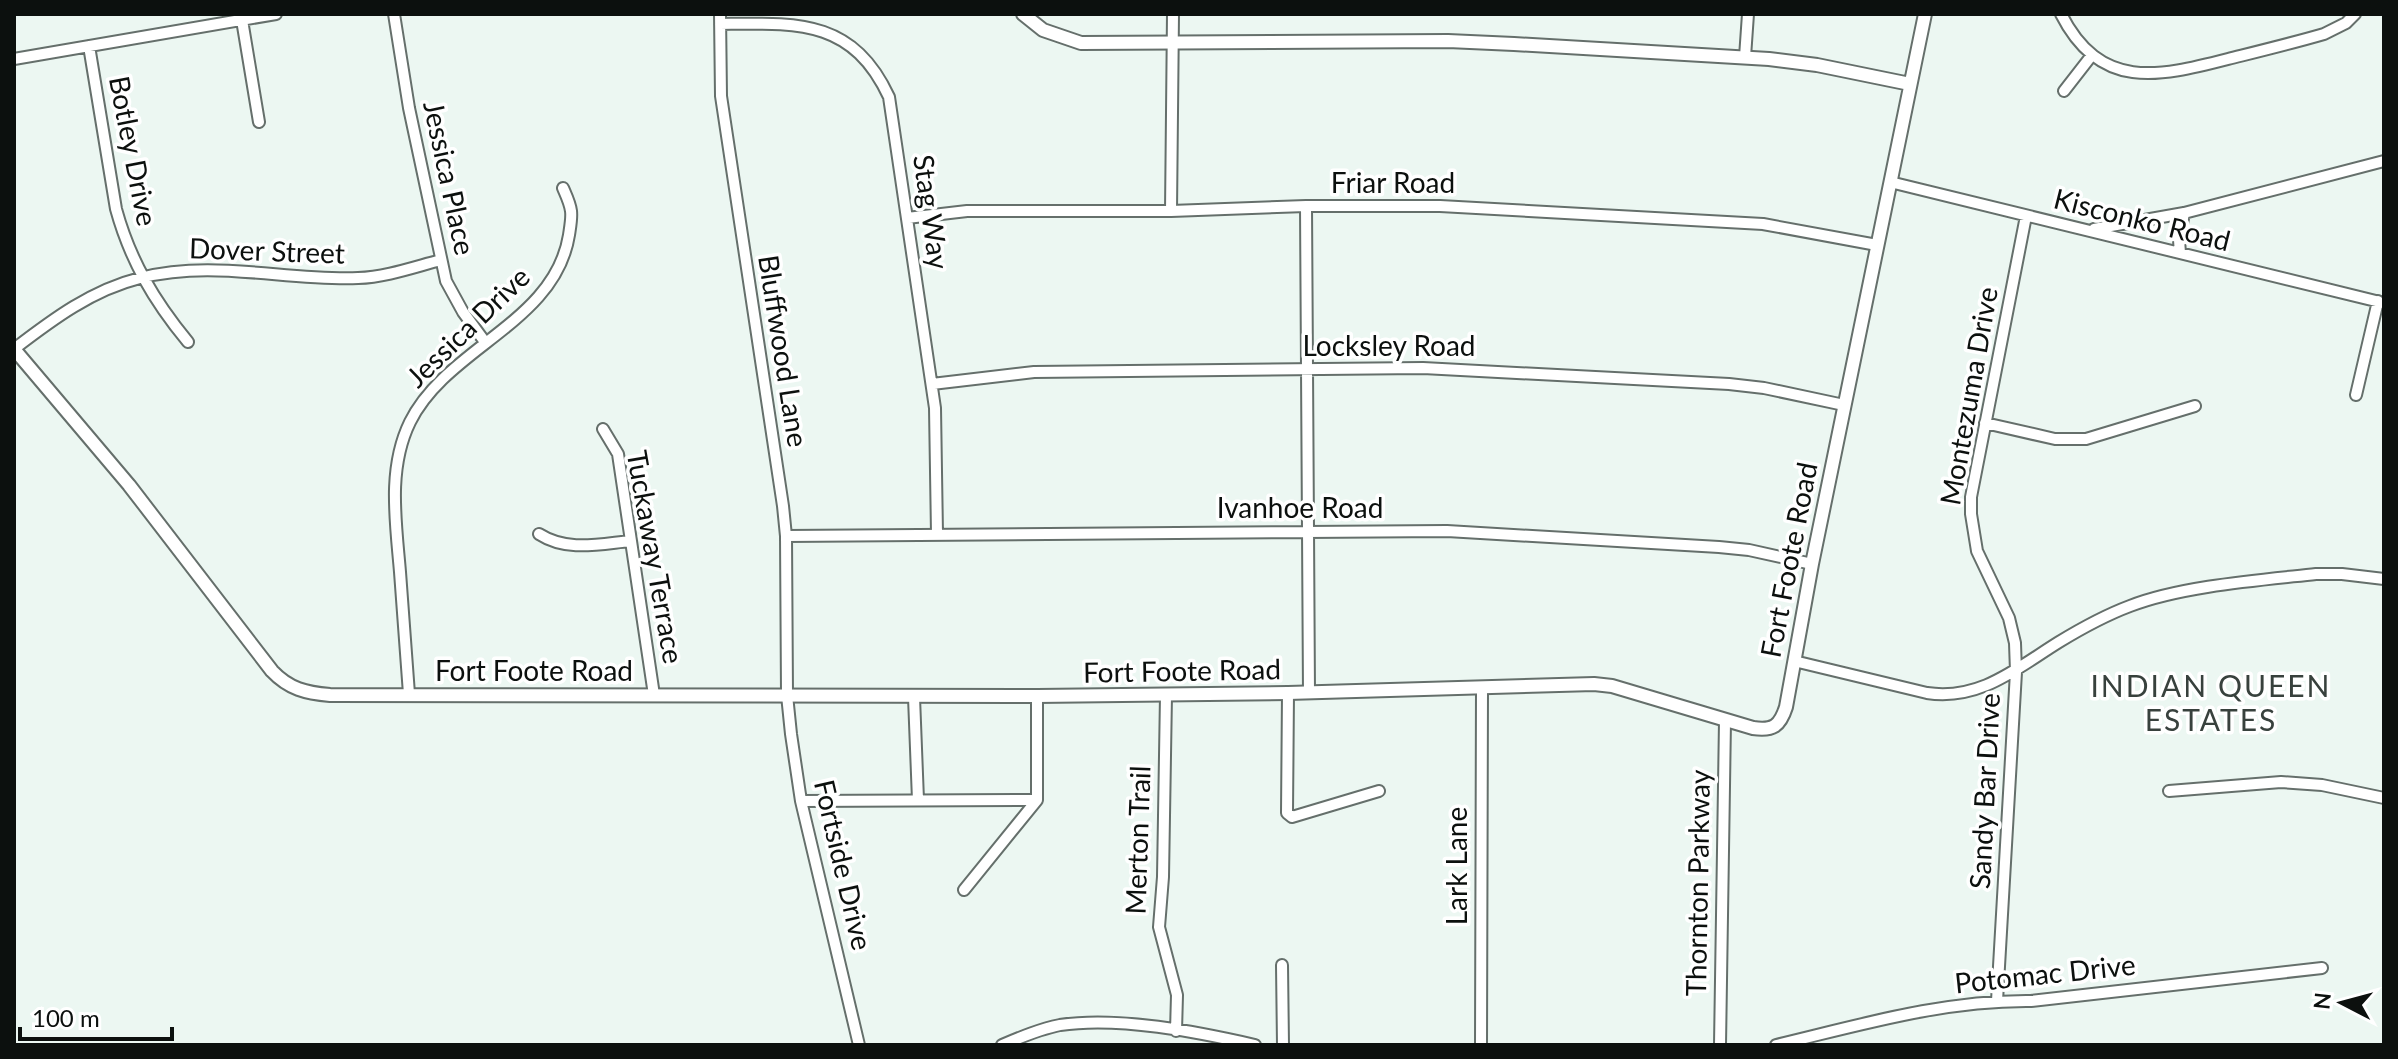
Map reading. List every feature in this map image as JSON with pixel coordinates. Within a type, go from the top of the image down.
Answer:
[{"type":"street","points":[[14,59],[276,14]]},
{"type":"street","name":"Jessica Place","points":[[394,14],[409,108],[446,281],[485,342]]},
{"type":"street","points":[[1023,14],[1043,30],[1081,43],[1448,41],[1745,57],[1817,65],[1910,84]]},
{"type":"street","points":[[1171,211],[1173,14]]},
{"type":"street","points":[[1745,57],[1748,14]]},
{"type":"street","name":"Fort Foote Road","points":[[14,349],[129,485],[280,680],[314,694],[1166,695],[1563,684],[1612,686],[1725,721],[1763,729],[1778,725],[1786,707],[1812,564],[1925,14]]},
{"type":"street","points":[[2061,14],[2068,28],[2092,55],[2128,71],[2161,74],[2324,34],[2346,23],[2355,14]]},
{"type":"street","name":"Stag Way","points":[[720,19],[792,23],[833,33],[861,54],[882,81],[889,97],[935,408],[937,534]]},
{"type":"street","name":"Bluffwood Lane","points":[[720,19],[721,96],[786,536],[787,695]]},
{"type":"street","points":[[242,20],[259,122]]},
{"type":"street","name":"Botley Drive","points":[[89,46],[123,235],[141,277],[165,315],[188,342]]},
{"type":"street","points":[[2064,91],[2092,55]]},
{"type":"street","points":[[2085,230],[2184,213],[2384,161]]},
{"type":"street","name":"Kisconko Road","points":[[1890,182],[2381,302]]},
{"type":"street","name":"Jessica Drive","points":[[409,694],[395,491],[397,461],[405,433],[418,408],[435,386],[533,302],[551,281],[563,259],[571,211],[563,188]]},
{"type":"street","points":[[1306,206],[1309,692]]},
{"type":"street","name":"Friar Road","points":[[907,218],[967,211],[1440,206],[1698,219],[1796,228],[1877,245]]},
{"type":"street","points":[[2180,253],[2184,213]]},
{"type":"street","name":"Montezuma Drive","points":[[2016,672],[2015,643],[2009,618],[1981,562],[1972,530],[1971,497],[2026,216]]},
{"type":"street","name":"Dover Street","points":[[14,349],[74,306],[141,277],[203,269],[361,278],[441,260]]},
{"type":"street","points":[[2356,395],[2381,302]]},
{"type":"street","name":"Locksley Road","points":[[932,384],[1034,372],[1454,369],[1729,384],[1844,405]]},
{"type":"street","points":[[1985,423],[2055,439],[2086,439],[2195,406]]},
{"type":"street","name":"Tuckaway Terrace","points":[[603,429],[618,454],[654,695]]},
{"type":"street","name":"Ivanhoe Road","points":[[786,536],[1447,531],[1719,547],[1749,550],[1812,564]]},
{"type":"street","points":[[539,534],[548,540],[573,546],[630,541]]},
{"type":"street","points":[[2016,672],[2089,626],[2151,598],[2316,574],[2384,579]]},
{"type":"street","name":"Sandy Bar Drive","points":[[1794,661],[1942,695],[1981,689],[2016,672],[1997,1001]]},
{"type":"street","name":"Lark Lane","points":[[1481,1045],[1482,688]]},
{"type":"street","points":[[1288,693],[1287,813],[1292,817],[1379,791]]},
{"type":"street","name":"Fortside Drive","points":[[787,695],[801,801],[859,1045]]},
{"type":"street","name":"Merton Trail","points":[[1166,695],[1163,877],[1159,927],[1177,995],[1176,1031]]},
{"type":"street","points":[[964,890],[1037,800],[1037,696]]},
{"type":"street","points":[[914,697],[918,800]]},
{"type":"street","name":"Thornton Parkway","points":[[1720,1045],[1725,721]]},
{"type":"street","points":[[2169,791],[2281,782],[2322,785],[2384,798]]},
{"type":"street","points":[[801,801],[1037,800]]},
{"type":"street","points":[[1282,965],[1283,1045]]},
{"type":"street","name":"Potomac Drive","points":[[1776,1045],[1892,1017],[1997,1001],[2031,1001],[2322,968]]},
{"type":"street","points":[[1002,1045],[1044,1029],[1103,1023],[1176,1031],[1255,1045]]},
{"type":"district","name":"INDIAN QUEEN ESTATES","points":[[2211,704]]}]
